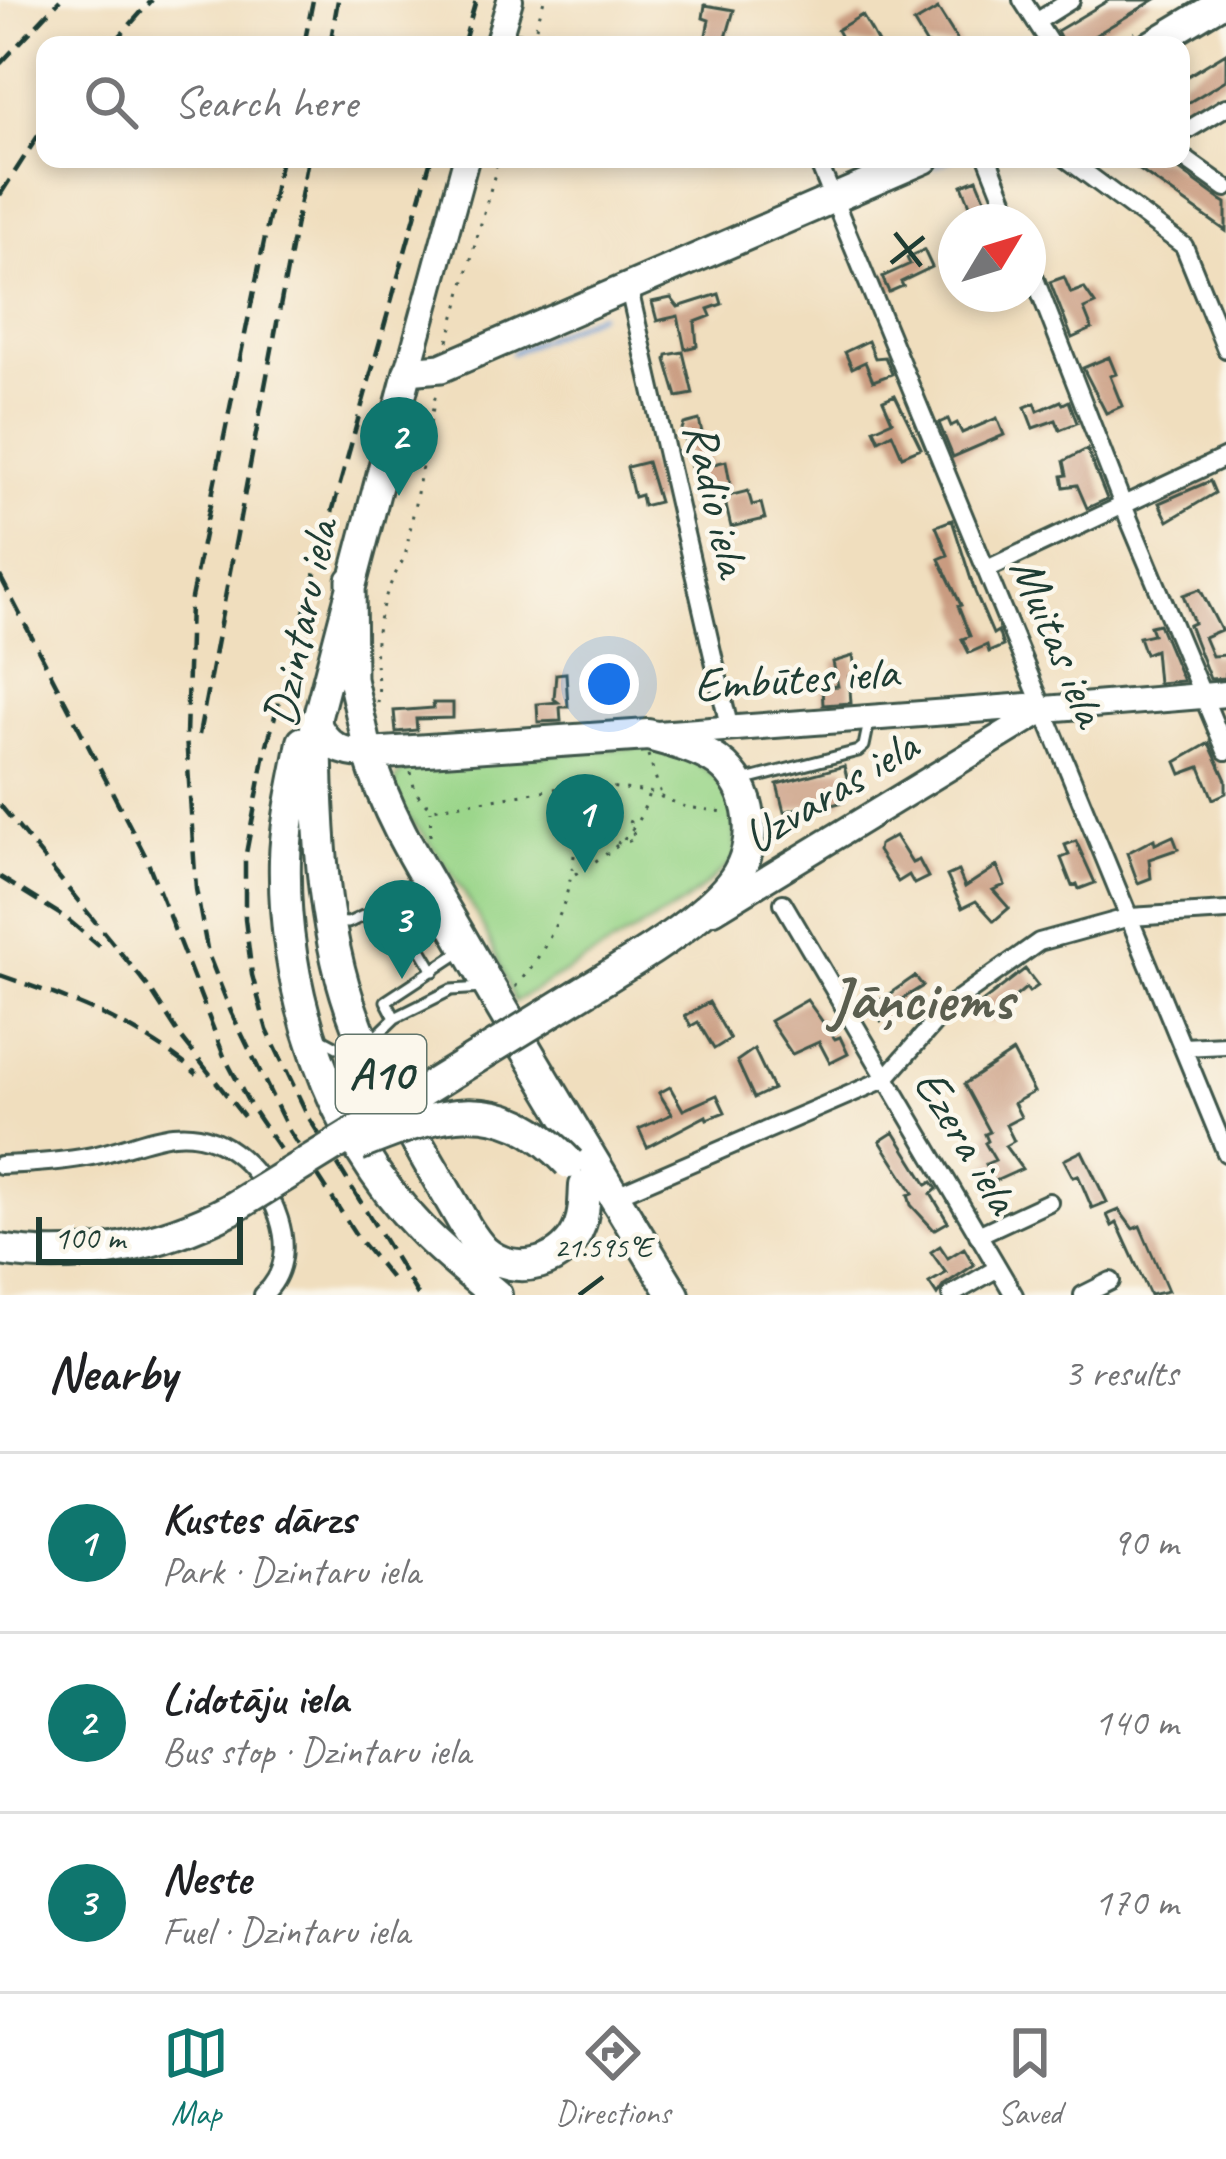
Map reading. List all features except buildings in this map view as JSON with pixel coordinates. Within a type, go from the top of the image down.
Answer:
[{"type":"highway","name":"Dzintaru iela","points":[[316,722],[322,880],[366,1046],[466,1227],[486,1253],[514,1265],[535,1265],[561,1254],[581,1224],[589,1182]]},
{"type":"highway","name":"A10","points":[[316,722],[304,736],[285,858],[288,923],[303,1012],[346,1123],[381,1180],[418,1227],[496,1295]]},
{"type":"highway","name":"A10","points":[[0,1250],[52,1255],[120,1249],[178,1232],[231,1209],[648,952],[736,877],[751,826],[740,789],[716,760],[647,735]]},
{"type":"highway","name":"Embūtes iela","points":[[368,754],[647,735]]},
{"type":"highway","name":"A10","points":[[368,754],[387,807],[466,947],[498,991],[589,1182],[650,1295]]},
{"type":"highway","name":"A10","points":[[291,1173],[426,1119],[455,1113],[504,1118],[548,1140],[589,1182],[674,1295]]},
{"type":"main road","points":[[1166,36],[1226,0]]},
{"type":"main road","points":[[408,371],[441,368],[904,168]]},
{"type":"main road","name":"Dzintaru iela","points":[[316,722],[408,371]]},
{"type":"main road","points":[[316,722],[333,746],[347,753],[368,754],[352,680],[351,580]]},
{"type":"street","points":[[500,36],[511,0]]},
{"type":"street","points":[[1022,0],[1045,36]]},
{"type":"street","points":[[1036,22],[1071,0]]},
{"type":"street","points":[[1190,129],[1226,107]]},
{"type":"street","points":[[1190,162],[1226,188]]},
{"type":"street","name":"Dzintaru iela","points":[[408,371],[464,168]]},
{"type":"street","name":"Muitas iela","points":[[822,168],[1226,1153]]},
{"type":"street","points":[[992,168],[1006,204]]},
{"type":"street","points":[[1079,168],[1184,246],[1226,349]]},
{"type":"street","name":"Radio iela","points":[[629,289],[729,726]]},
{"type":"street","points":[[1046,307],[1123,505],[1215,695],[1226,751]]},
{"type":"street","points":[[987,569],[1226,457]]},
{"type":"street","name":"Embūtes iela","points":[[647,735],[1215,695]]},
{"type":"street","name":"Uzvaras iela","points":[[648,952],[1045,709]]},
{"type":"street","points":[[948,712],[962,728],[970,754]]},
{"type":"street","name":"Ezera iela","points":[[782,903],[1014,1295]]},
{"type":"street","points":[[589,1182],[885,1079],[949,1006],[1039,942],[1130,917],[1226,911]]},
{"type":"street","points":[[1183,1047],[1226,1045]]},
{"type":"street","points":[[0,1165],[95,1156],[172,1135],[200,1136],[226,1146],[261,1181],[286,1239],[281,1270],[263,1295]]},
{"type":"street","points":[[978,1235],[1049,1202]]},
{"type":"street","points":[[951,1295],[998,1268]]},
{"type":"street","points":[[1083,1295],[1111,1280]]},
{"type":"lane","points":[[750,778],[858,751],[864,746],[870,716]]},
{"type":"lane","points":[[376,910],[385,906],[400,917],[434,971]]},
{"type":"lane","points":[[331,922],[348,923],[363,916]]},
{"type":"lane","points":[[395,1018],[386,1001],[466,947]]},
{"type":"lane","points":[[303,1012],[321,1039],[338,1047],[366,1046],[395,1018],[451,990],[498,991]]},
{"type":"path","points":[[534,36],[544,0]]},
{"type":"path","points":[[377,707],[375,657],[383,604],[405,556],[441,368],[497,168]]},
{"type":"path","points":[[647,735],[650,770],[662,798]]},
{"type":"path","points":[[410,753],[415,792],[432,809],[572,784],[649,792],[686,807],[727,813],[733,819]]},
{"type":"path","points":[[498,991],[538,961],[573,875],[578,844],[572,784]]},
{"type":"path","points":[[573,875],[621,844],[635,829],[649,792]]},
{"type":"path","points":[[576,828],[618,817],[635,829]]},
{"type":"path","points":[[599,824],[605,835],[621,844]]},
{"type":"path","points":[[578,844],[591,844],[605,835]]},
{"type":"green space","points":[[654,746],[684,752],[734,792],[736,860],[684,903],[514,1002],[466,896],[399,804],[398,776],[416,763]]},
{"type":"waterway","points":[[512,353],[599,314]]},
{"type":"railway","points":[[0,64],[60,0]]},
{"type":"railway","points":[[120,36],[152,0]]},
{"type":"railway","points":[[306,36],[313,0]]},
{"type":"railway","points":[[332,36],[338,0]]},
{"type":"railway","points":[[466,36],[476,0]]},
{"type":"railway","points":[[0,195],[36,139]]},
{"type":"railway","points":[[279,168],[190,603],[186,736],[196,889],[208,954],[289,1131],[358,1238],[393,1281]]},
{"type":"railway","points":[[199,735],[306,168]]},
{"type":"railway","points":[[418,1295],[309,1118],[267,1030],[252,975],[245,919],[245,859],[266,748],[428,168]]},
{"type":"railway","points":[[0,576],[145,855],[224,1056],[251,1107],[294,1170]]},
{"type":"railway","points":[[0,805],[150,989],[180,1036],[244,1117]]},
{"type":"railway","points":[[0,877],[66,918],[99,946]]},
{"type":"railway","points":[[0,975],[128,1027],[197,1074]]},
{"type":"place","name":"Lidotāju iela","points":[[399,496]]},
{"type":"place","name":"Kustes dārzs","points":[[585,873]]},
{"type":"place","name":"Neste","points":[[402,979]]},
{"type":"district","name":"Jāņciems","points":[[921,999]]}]
